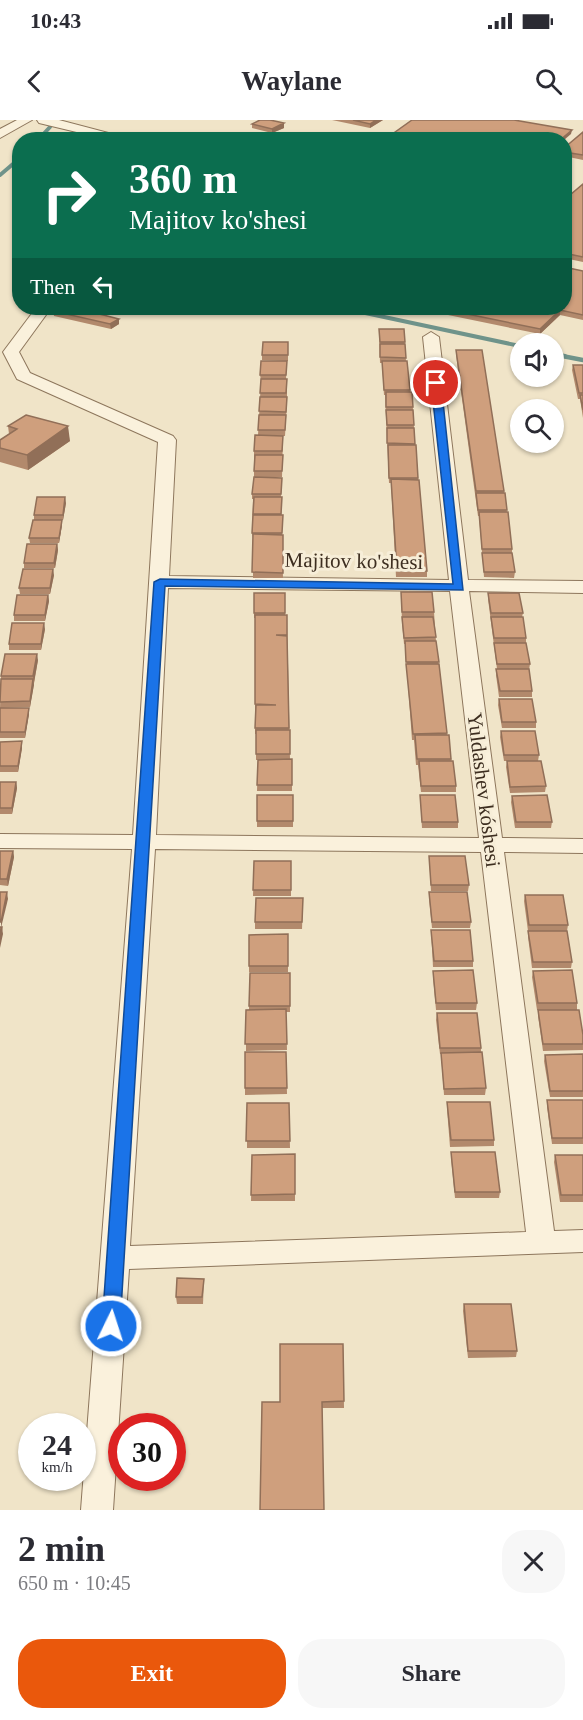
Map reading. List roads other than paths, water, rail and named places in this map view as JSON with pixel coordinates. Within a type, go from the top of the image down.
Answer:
[{"type":"street","points":[[0,134],[26,120]]},
{"type":"street","points":[[43,120],[95,132]]},
{"type":"street","points":[[38,315],[5,358],[23,376],[167,440],[117,1258],[97,1510]]},
{"type":"street","name":"Yuldashev kóshesi","points":[[431,337],[459,587],[541,1242]]},
{"type":"street","name":"Majitov ko'shesi","points":[[160,582],[583,587]]},
{"type":"street","points":[[0,841],[583,846]]},
{"type":"street","points":[[117,1258],[583,1241]]},
{"type":"waterway","points":[[45,132],[50,127]]},
{"type":"waterway","points":[[0,175],[12,165]]},
{"type":"waterway","points":[[375,315],[510,344]]},
{"type":"waterway","points":[[564,356],[583,360]]}]
